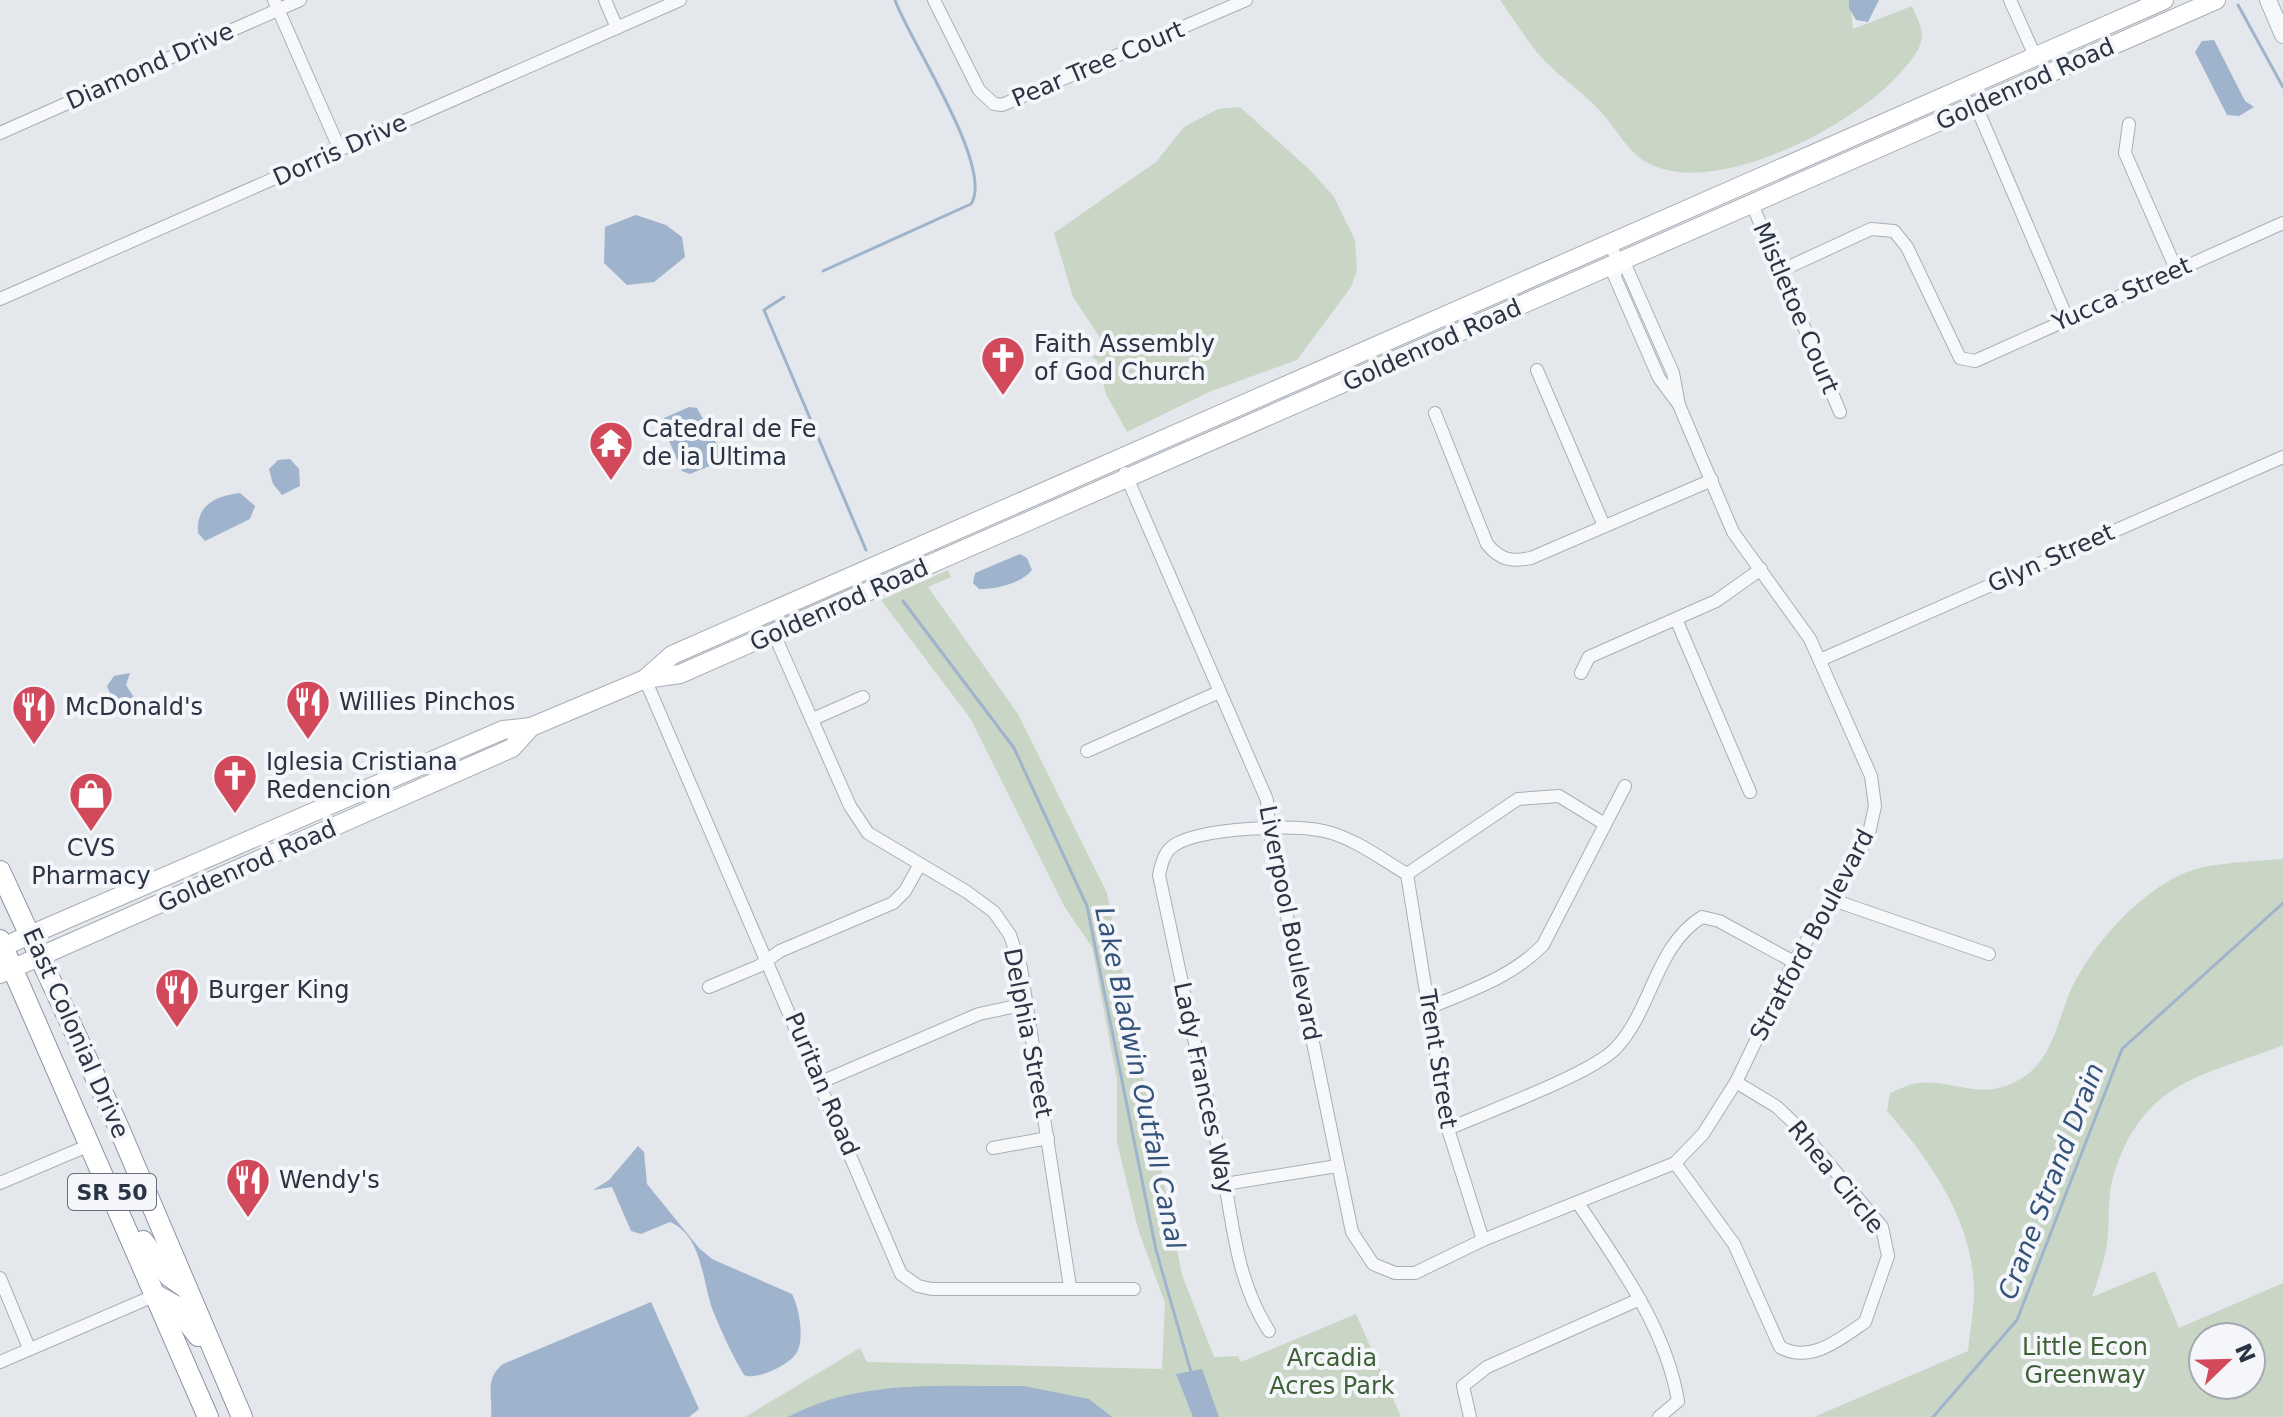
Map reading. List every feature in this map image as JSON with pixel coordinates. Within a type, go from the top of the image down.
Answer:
[{"type":"highway","name":"East Colonial Drive","points":[[0,871],[32,934],[242,1417]]},
{"type":"highway","name":"East Colonial Drive","points":[[1,945],[7,972],[92,1144],[208,1417]]},
{"type":"highway","points":[[116,1202],[158,1264],[187,1289]]},
{"type":"highway","points":[[156,1295],[184,1315],[223,1373]]},
{"type":"main road","name":"Goldenrod Road","points":[[645,679],[672,655],[2164,0]]},
{"type":"main road","name":"Goldenrod Road","points":[[1,945],[503,730],[531,727],[645,679],[680,674],[774,634],[2216,0]]},
{"type":"main road","points":[[1934,124],[1953,104],[2022,74],[2035,56]]},
{"type":"main road","points":[[1752,204],[1765,186],[1833,156],[1848,139]]},
{"type":"main road","points":[[908,574],[939,549],[946,535]]},
{"type":"main road","name":"Goldenrod Road","points":[[7,972],[512,748],[531,727]]},
{"type":"street","name":"Diamond Drive","points":[[0,133],[276,5],[300,0]]},
{"type":"street","points":[[605,0],[617,28]]},
{"type":"street","name":"Dorris Drive","points":[[0,299],[680,0]]},
{"type":"street","name":"Pear Tree Court","points":[[934,0],[979,90],[994,104],[1010,104],[1246,0]]},
{"type":"street","points":[[2010,0],[2035,56]]},
{"type":"street","points":[[2268,0],[2283,35]]},
{"type":"street","points":[[276,5],[340,150]]},
{"type":"street","points":[[1976,106],[2067,318]]},
{"type":"street","points":[[2129,124],[2125,153],[2176,269]]},
{"type":"street","name":"Mistletoe Court","points":[[1752,204],[1840,412]]},
{"type":"street","name":"Yucca Street","points":[[1780,271],[1871,229],[1894,231],[1907,247],[1945,334],[1960,358],[1975,361],[2283,223]]},
{"type":"street","name":"Stratford Boulevard","points":[[1373,1264],[1395,1273],[1415,1273],[1483,1240],[1675,1163],[1703,1134],[1736,1082],[1794,962],[1868,838],[1875,806],[1871,776],[1802,626],[1733,532],[1679,405],[1673,373],[1627,269],[1619,265],[1610,244]]},
{"type":"street","points":[[1537,370],[1604,526]]},
{"type":"street","points":[[1435,413],[1487,544],[1497,555],[1513,562],[1531,558],[1712,480]]},
{"type":"street","name":"Glyn Street","points":[[1820,660],[2283,457]]},
{"type":"street","name":"Liverpool Boulevard","points":[[1119,459],[1267,800],[1269,829],[1352,1232],[1373,1264]]},
{"type":"street","points":[[1581,673],[1589,657],[1716,601],[1761,569]]},
{"type":"street","points":[[1676,619],[1750,792]]},
{"type":"street","name":"Delphia Street","points":[[774,634],[850,806],[868,833],[967,892],[994,912],[1010,935],[1021,968],[1070,1287]]},
{"type":"street","name":"Puritan Road","points":[[645,679],[901,1274],[918,1286],[932,1289],[1134,1289]]},
{"type":"street","points":[[1087,751],[1219,692]]},
{"type":"street","points":[[813,719],[863,697]]},
{"type":"street","points":[[1431,1007],[1505,975],[1526,963],[1543,945],[1603,823],[1625,786]]},
{"type":"street","points":[[1269,829],[1321,831],[1344,837],[1407,874],[1518,799],[1559,796],[1603,823]]},
{"type":"street","points":[[337,802],[346,822]]},
{"type":"street","name":"Lady Frances Way","points":[[1269,829],[1199,836],[1176,844],[1163,856],[1159,875],[1225,1184],[1236,1254],[1259,1316],[1269,1331]]},
{"type":"street","points":[[709,987],[780,951],[893,903],[905,891],[919,866]]},
{"type":"street","name":"Trent Street","points":[[1407,874],[1431,1007],[1448,1129],[1483,1240]]},
{"type":"street","points":[[1833,900],[1989,954]]},
{"type":"street","points":[[1448,1129],[1589,1066],[1614,1050],[1632,1026],[1678,935],[1702,917],[1719,921],[1794,962]]},
{"type":"street","points":[[821,1082],[979,1014],[1026,1004]]},
{"type":"street","name":"Rhea Circle","points":[[1675,1163],[1734,1244],[1780,1347],[1794,1355],[1807,1355],[1865,1322],[1888,1256],[1882,1227],[1798,1127],[1777,1107],[1736,1082]]},
{"type":"street","points":[[993,1148],[1048,1138]]},
{"type":"street","points":[[0,1183],[92,1144]]},
{"type":"street","points":[[1225,1184],[1337,1166]]},
{"type":"street","points":[[1578,1203],[1640,1299],[1674,1376],[1678,1401],[1659,1417]]},
{"type":"street","points":[[0,1278],[29,1348]]},
{"type":"street","points":[[0,1362],[156,1295]]},
{"type":"street","points":[[1470,1417],[1463,1386],[1487,1367],[1640,1299]]},
{"type":"green space","points":[[1500,0],[1850,0],[1853,29],[1912,6],[1922,35],[1912,59],[1881,92],[1819,133],[1783,151],[1745,164],[1708,172],[1675,171],[1646,162],[1633,152],[1594,105],[1537,52]]},
{"type":"green space","points":[[1240,107],[1312,172],[1334,197],[1355,240],[1357,270],[1351,287],[1297,360],[1209,392],[1127,432],[1106,394],[1097,360],[1091,357],[1107,348],[1073,297],[1054,233],[1156,162],[1184,127],[1218,109]]},
{"type":"green space","name":"Arcadia Acres Park","points":[[948,570],[951,577],[928,587],[1018,714],[1107,893],[1182,1275],[1214,1357],[1238,1356],[1241,1362],[1356,1314],[1401,1417],[745,1417],[860,1348],[867,1362],[1162,1369],[1165,1303],[1138,1229],[1117,1142],[1117,1080],[1092,947],[1064,906],[970,718],[881,600]]},
{"type":"green space","name":"Little Econ Greenway","points":[[2283,859],[2283,1045],[2179,1086],[2141,1120],[2126,1145],[2113,1177],[2107,1244],[2092,1297],[2155,1271],[2179,1328],[2187,1325],[2187,1401],[2267,1401],[2267,1321],[2195,1321],[2283,1283],[2283,1417],[1814,1417],[1968,1351],[1974,1290],[1966,1240],[1933,1171],[1887,1111],[1890,1093],[1910,1085],[1927,1083],[1995,1089],[2025,1076],[2047,1050],[2077,978],[2123,917],[2162,885],[2183,874],[2204,867]]},
{"type":"water","points":[[1849,0],[1879,0],[1868,22],[1856,20],[1849,8]]},
{"type":"water","points":[[2214,40],[2245,101],[2254,107],[2239,116],[2227,115],[2195,52],[2202,41]]},
{"type":"water","points":[[636,215],[666,225],[682,237],[685,257],[654,282],[627,285],[604,263],[605,227]]},
{"type":"water","points":[[689,407],[697,408],[721,452],[719,462],[690,474],[682,471],[662,424],[664,418]]},
{"type":"water","points":[[290,459],[299,469],[300,486],[282,495],[273,484],[269,469],[278,460]]},
{"type":"water","points":[[240,493],[255,506],[250,519],[205,541],[198,533],[200,515],[204,509],[215,500]]},
{"type":"water","points":[[1020,554],[1027,558],[1032,570],[1021,579],[985,589],[979,589],[973,583],[975,573]]},
{"type":"water","points":[[130,673],[126,685],[138,704],[129,708],[113,701],[107,686],[114,676]]},
{"type":"water","points":[[638,1146],[644,1152],[647,1184],[699,1248],[712,1259],[792,1294],[797,1306],[801,1337],[795,1355],[782,1366],[757,1376],[744,1375],[713,1311],[700,1261],[689,1238],[670,1222],[641,1234],[631,1231],[612,1187],[593,1190],[609,1180]]},
{"type":"water","points":[[651,1302],[699,1409],[689,1417],[491,1417],[491,1382],[503,1364]]},
{"type":"water","points":[[1202,1369],[1219,1417],[1193,1417],[1176,1374]]},
{"type":"water","points":[[1024,1386],[1089,1399],[1112,1417],[788,1417],[844,1396],[873,1390]]},
{"type":"waterway","name":"Lake Bladwin Outfall Canal","points":[[823,271],[971,204],[975,187],[961,134],[895,0]]},
{"type":"waterway","points":[[2238,5],[2283,87]]},
{"type":"waterway","name":"Lake Bladwin Outfall Canal","points":[[784,297],[764,310],[866,550]]},
{"type":"waterway","name":"Lake Bladwin Outfall Canal","points":[[903,601],[1014,748],[1087,906],[1156,1250],[1191,1372]]},
{"type":"waterway","name":"Crane Strand Drain","points":[[1933,1417],[2017,1320],[2122,1049],[2283,903]]},
{"type":"place","name":"Faith Assembly of God Church","points":[[1003,397]]},
{"type":"place","name":"Catedral de Fe de ia Ultima","points":[[611,482]]},
{"type":"place","name":"Willies Pinchos","points":[[308,741]]},
{"type":"place","name":"McDonald's","points":[[34,746]]},
{"type":"place","name":"Iglesia Cristiana Redencion","points":[[235,815]]},
{"type":"place","name":"CVS Pharmacy","points":[[91,833]]},
{"type":"place","name":"Burger King","points":[[177,1029]]},
{"type":"place","name":"Wendy's","points":[[248,1219]]}]
